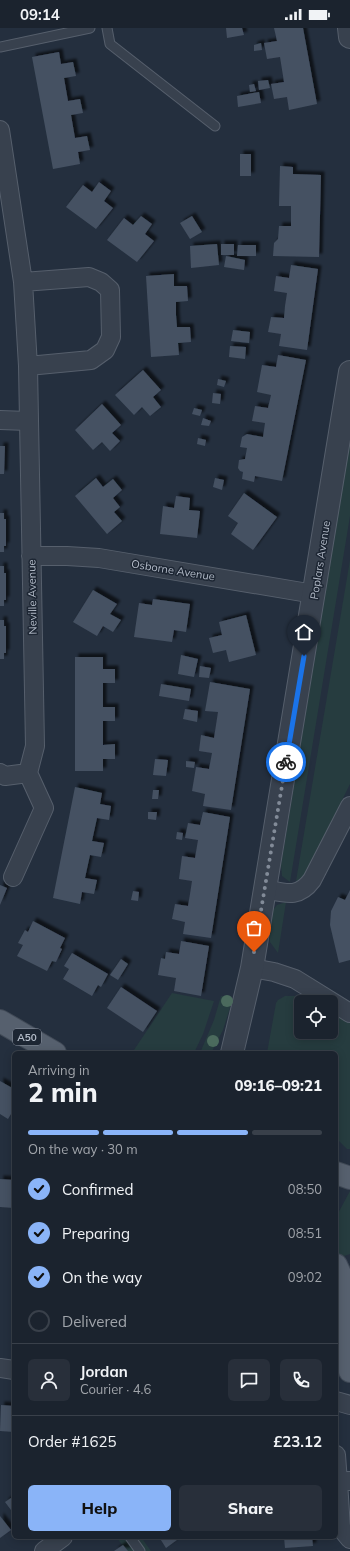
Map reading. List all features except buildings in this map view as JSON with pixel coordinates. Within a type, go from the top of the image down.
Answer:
[{"type":"main road","name":"A50","points":[[0,1021],[52,1051]]},
{"type":"main road","points":[[338,1174],[350,1178]]},
{"type":"main road","points":[[338,1269],[345,1285],[349,1302],[340,1348],[350,1371]]},
{"type":"street","points":[[349,28],[350,37]]},
{"type":"street","name":"Neville Avenue","points":[[0,130],[7,224],[23,282],[28,366],[35,746],[28,773]]},
{"type":"street","points":[[23,282],[89,278],[101,282],[110,290],[111,338],[105,350],[91,360],[28,366]]},
{"type":"street","name":"Poplars Avenue","points":[[232,1051],[252,968],[348,396],[350,372]]},
{"type":"street","points":[[0,420],[28,421]]},
{"type":"street","name":"Osborne Avenue","points":[[31,556],[99,558],[314,594]]},
{"type":"street","points":[[0,773],[5,776],[28,773],[44,808],[13,877]]},
{"type":"street","points":[[265,889],[290,894],[302,891],[308,886],[350,806]]},
{"type":"street","points":[[252,968],[274,972],[295,979],[350,1013]]},
{"type":"street","points":[[0,1368],[12,1370]]},
{"type":"street","points":[[338,1402],[350,1405]]},
{"type":"street","points":[[338,1462],[344,1481],[341,1528],[350,1539]]},
{"type":"street","points":[[44,1551],[60,1539]]},
{"type":"lane","points":[[0,47],[90,28]]},
{"type":"lane","points":[[107,28],[110,44],[215,126]]},
{"type":"lane","points":[[131,1539],[140,1551]]},
{"type":"green space","points":[[350,441],[350,516],[290,882],[282,876],[281,865]]},
{"type":"green space","points":[[350,560],[350,784],[305,875],[300,880],[296,881]]},
{"type":"green space","points":[[286,902],[278,953],[270,942],[269,930],[273,910],[277,905]]},
{"type":"green space","points":[[172,993],[214,1001],[203,1034],[195,1051],[133,1051]]},
{"type":"green space","points":[[221,996],[233,998],[223,1030],[212,1051],[201,1051],[214,1020]]},
{"type":"green space","points":[[285,996],[294,996],[294,1039],[338,1039],[338,1015],[350,1022],[350,1149],[347,1149],[338,1140],[338,1051],[267,1051],[276,1003]]},
{"type":"green space","points":[[350,1191],[350,1254],[344,1256],[339,1255],[338,1253],[338,1213]]},
{"type":"green space","points":[[118,1539],[142,1539],[151,1551],[127,1551]]},
{"type":"way so far","points":[[254,952],[286,762]]},
{"type":"route","points":[[286,762],[304,656]]}]
